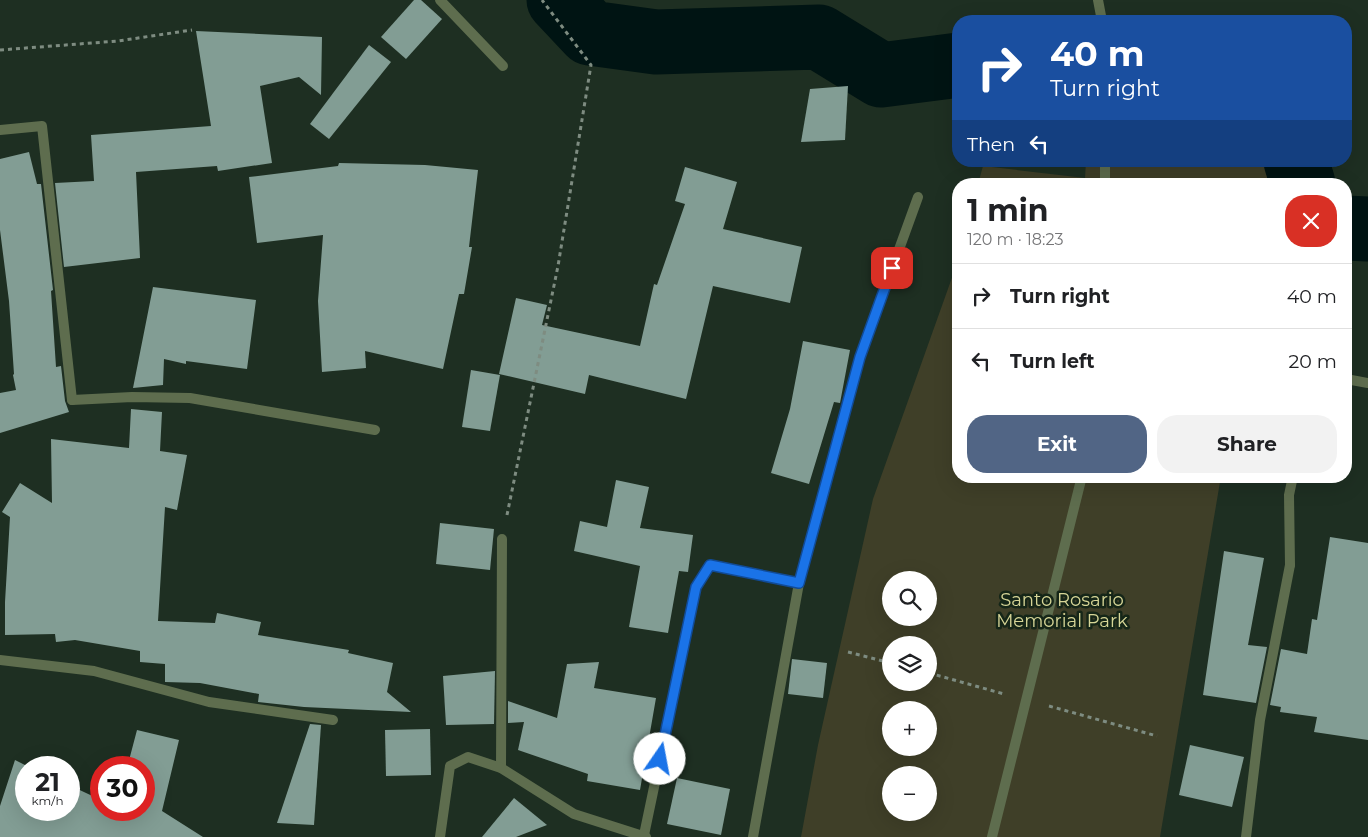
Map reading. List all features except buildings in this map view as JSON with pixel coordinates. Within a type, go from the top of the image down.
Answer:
[{"type":"street","points":[[440,0],[503,66]]},
{"type":"street","points":[[1098,0],[1101,15]]},
{"type":"street","points":[[0,130],[42,126],[72,400],[132,396],[190,398],[375,430]]},
{"type":"street","points":[[753,837],[799,583],[860,357],[918,196]]},
{"type":"street","points":[[1352,380],[1368,383]]},
{"type":"street","points":[[992,837],[1080,483]]},
{"type":"street","points":[[1246,837],[1260,720],[1290,565],[1289,495],[1292,483]]},
{"type":"street","points":[[502,539],[502,768]]},
{"type":"street","points":[[440,837],[450,766],[468,757],[502,768],[574,814],[645,836],[696,587],[710,565],[799,583]]},
{"type":"street","points":[[0,660],[94,671],[209,702],[332,720]]},
{"type":"path","points":[[502,539],[558,266],[591,65],[542,0]]},
{"type":"path","points":[[0,50],[118,41],[192,30]]},
{"type":"path","points":[[848,652],[882,661]]},
{"type":"green space","points":[[983,167],[1085,178],[980,178]]},
{"type":"green space","points":[[1086,167],[1279,167],[1283,178],[1085,178]]},
{"type":"green space","name":"Santo Rosario Memorial Park","points":[[952,278],[952,483],[1220,483],[1160,837],[801,837],[818,745],[873,499]]},
{"type":"waterway","points":[[559,0],[590,33],[656,42],[819,37],[881,75],[952,66]]},
{"type":"waterway","points":[[1298,167],[1301,178]]},
{"type":"waterway","points":[[1352,228],[1368,229]]},
{"type":"route","points":[[660,759],[696,587],[710,565],[799,583],[860,357],[892,268]]}]
